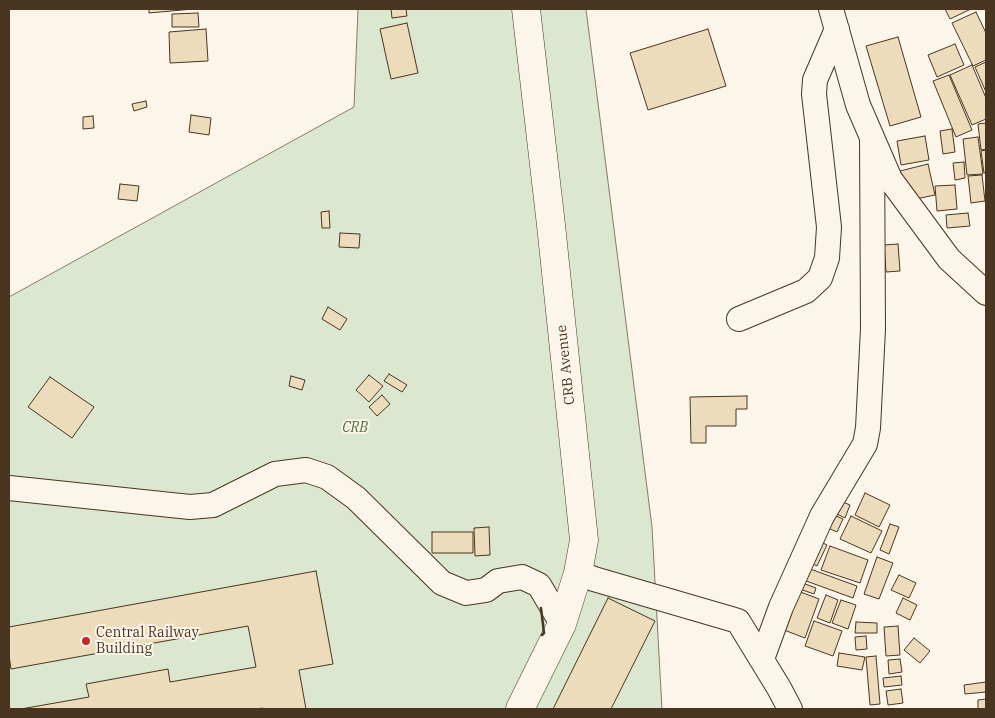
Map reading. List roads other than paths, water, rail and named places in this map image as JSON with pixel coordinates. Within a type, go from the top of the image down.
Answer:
[{"type":"main road","name":"CRB Avenue","points":[[520,709],[562,624],[578,573],[584,540],[526,9]]},
{"type":"street","points":[[834,19],[858,105],[890,179],[949,259],[986,293]]},
{"type":"street","points":[[739,319],[806,291],[820,278],[827,258],[829,228],[814,94],[815,80],[834,19]]},
{"type":"street","points":[[762,659],[781,608],[822,516],[866,444],[873,330],[872,137]]},
{"type":"street","points":[[9,488],[190,507],[213,505],[275,474],[306,470],[327,477],[356,498],[442,583],[466,593],[486,590],[498,581],[522,577],[539,585],[562,624]]},
{"type":"street","points":[[578,573],[738,621],[790,709]]},
{"type":"place","name":"Central Railway Building","points":[[86,641]]},
{"type":"park label","name":"CRB","points":[[355,428]]}]
